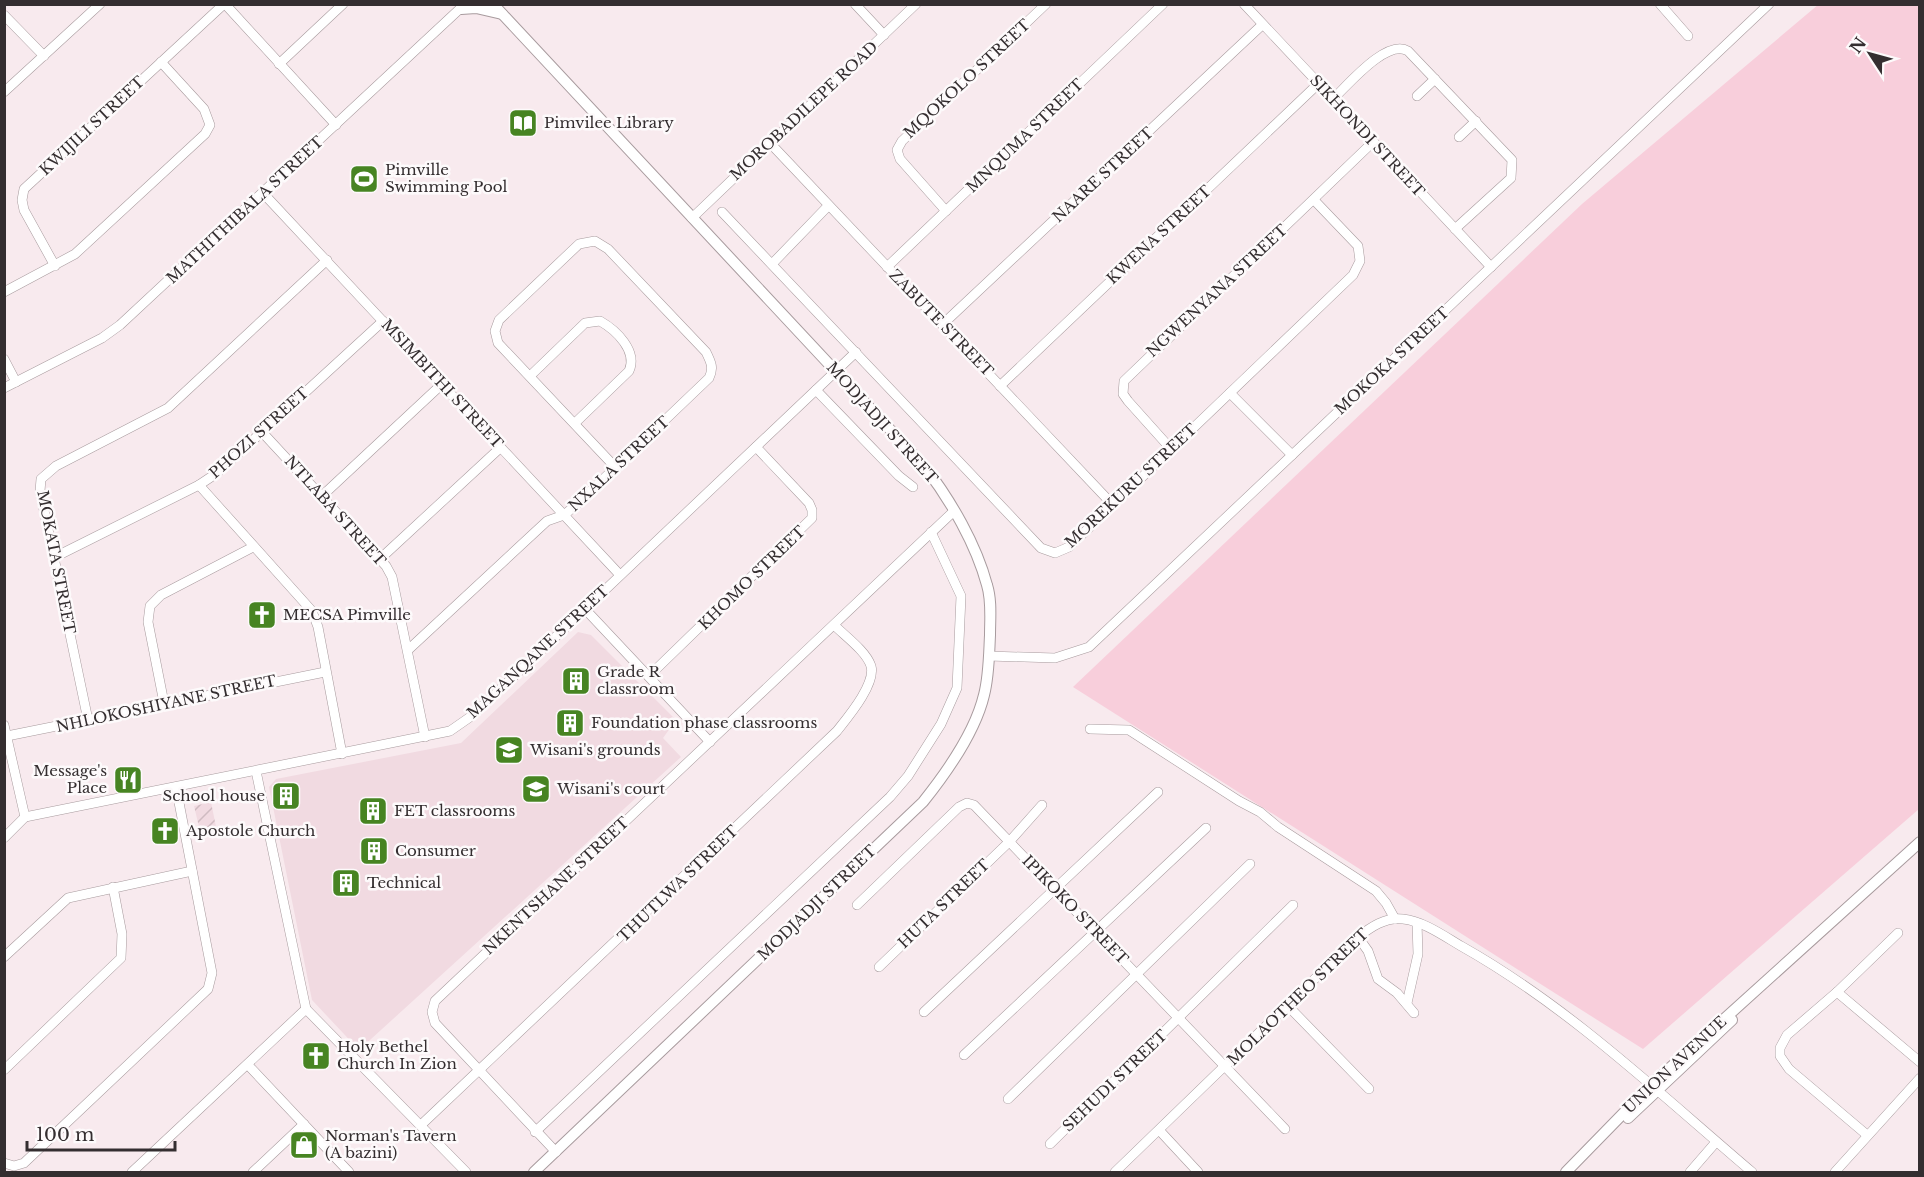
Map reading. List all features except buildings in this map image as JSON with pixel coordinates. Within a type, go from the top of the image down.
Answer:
[{"type":"street","points":[[4,92],[100,4]]},
{"type":"street","points":[[224,4],[336,125]]},
{"type":"street","name":"KWIJILI STREET","points":[[55,266],[24,210],[24,191],[224,4]]},
{"type":"street","name":"MODJADJI STREET","points":[[493,4],[925,467],[954,511],[987,585],[990,611],[989,656],[984,697],[975,719],[942,777],[922,802],[534,1173]]},
{"type":"street","points":[[855,4],[884,35]]},
{"type":"street","name":"MOROBADILEPE ROAD","points":[[692,218],[916,4]]},
{"type":"street","name":"MQOKOLO STREET","points":[[946,212],[900,159],[897,150],[902,141],[1046,4]]},
{"type":"street","name":"MNQUMA STREET","points":[[888,267],[1163,4]]},
{"type":"street","name":"SIKHONDI STREET","points":[[1244,4],[1262,26],[1491,267]]},
{"type":"street","points":[[1660,4],[1688,36]]},
{"type":"street","name":"MOKOKA STREET","points":[[989,656],[1055,658],[1089,647],[1769,4]]},
{"type":"street","points":[[279,64],[341,5]]},
{"type":"street","points":[[463,7],[502,14]]},
{"type":"street","name":"MATHITHIBALA STREET","points":[[4,388],[102,338],[120,325],[463,7]]},
{"type":"street","points":[[4,15],[44,56]]},
{"type":"street","name":"NAARE STREET","points":[[943,324],[1262,26]]},
{"type":"street","points":[[1333,99],[1378,57],[1397,47],[1408,51],[1476,121],[1512,160],[1513,169],[1511,178],[1455,229]]},
{"type":"street","points":[[4,292],[75,254],[205,134],[210,125],[204,109],[161,62]]},
{"type":"street","points":[[1417,96],[1435,78]]},
{"type":"street","name":"KWENA STREET","points":[[1000,386],[1318,84]]},
{"type":"street","points":[[1459,137],[1476,121]]},
{"type":"street","name":"NGWENYANA STREET","points":[[1171,449],[1128,401],[1124,394],[1124,381],[1372,142]]},
{"type":"street","name":"ZABUTE STREET","points":[[770,143],[1112,504]]},
{"type":"street","name":"MSIMBITHI STREET","points":[[263,193],[620,575]]},
{"type":"street","name":"MOREKURU STREET","points":[[722,212],[1044,550],[1057,553],[1066,549],[1358,269],[1361,253],[1358,246],[1314,200]]},
{"type":"street","points":[[772,264],[828,206]]},
{"type":"street","name":"NXALA STREET","points":[[408,650],[547,521],[564,515],[616,468],[709,378],[712,365],[706,352],[608,249],[592,241],[579,244],[496,325],[498,343],[530,376]]},
{"type":"street","name":"MOKATA STREET","points":[[88,720],[40,488],[45,474],[168,408],[327,260]]},
{"type":"street","name":"PHOZI STREET","points":[[55,557],[199,485],[217,473],[383,321]]},
{"type":"street","points":[[575,423],[622,380],[631,366],[630,352],[610,328],[600,321],[585,323],[530,376],[616,468]]},
{"type":"street","name":"MAGANQANE STREET","points":[[25,817],[450,731],[474,715],[856,352]]},
{"type":"street","points":[[4,359],[16,382]]},
{"type":"street","points":[[323,495],[441,385]]},
{"type":"street","points":[[816,390],[898,476],[914,488]]},
{"type":"street","points":[[1230,393],[1292,455]]},
{"type":"street","name":"NTLABA STREET","points":[[262,432],[381,558],[392,577],[424,737]]},
{"type":"street","name":"KHOMO STREET","points":[[649,676],[812,518],[812,510],[808,503],[756,447]]},
{"type":"street","points":[[381,558],[500,448]]},
{"type":"street","points":[[199,485],[312,610],[318,627],[342,754]]},
{"type":"street","name":"NKENTSHANE STREET","points":[[556,1152],[478,1072],[435,1023],[432,1012],[436,999],[954,511]]},
{"type":"street","points":[[535,1132],[890,797],[925,750],[955,698],[961,606],[960,590],[931,532]]},
{"type":"street","points":[[164,703],[148,622],[150,606],[161,595],[253,547]]},
{"type":"street","points":[[585,609],[710,742]]},
{"type":"street","name":"THUTLWA STREET","points":[[421,1125],[837,731],[869,683],[872,671],[865,657],[834,625]]},
{"type":"street","name":"NHLOKOSHIYANE STREET","points":[[7,736],[325,672]]},
{"type":"street","points":[[4,725],[25,817],[4,838]]},
{"type":"street","points":[[1090,729],[1129,730],[1239,801],[1260,812],[1278,827],[1376,891],[1395,919],[1417,923],[1521,982],[1752,1173]]},
{"type":"street","points":[[256,771],[306,1009],[466,1173]]},
{"type":"street","points":[[4,1164],[14,1166],[24,1163],[208,990],[212,973],[176,787]]},
{"type":"street","points":[[924,1012],[1158,792]]},
{"type":"street","name":"IPIKOKO STREET","points":[[857,905],[963,804],[971,804],[978,808],[1096,930],[1285,1129]]},
{"type":"street","name":"HUTA STREET","points":[[879,967],[1009,842],[1042,805]]},
{"type":"street","points":[[964,1055],[1206,828]]},
{"type":"street","name":"UNION AVENUE","points":[[1568,1173],[1653,1089],[1920,842]]},
{"type":"street","points":[[1008,1099],[1250,864]]},
{"type":"street","points":[[4,957],[68,898],[192,871]]},
{"type":"street","points":[[4,1070],[121,958],[123,940],[113,887]]},
{"type":"street","name":"SEHUDI STREET","points":[[1050,1144],[1293,905]]},
{"type":"street","name":"MOLAOTHEO STREET","points":[[1115,1173],[1358,937],[1380,923],[1395,919]]},
{"type":"street","points":[[1407,1003],[1418,954],[1417,923]]},
{"type":"street","points":[[1868,1135],[1789,1070],[1780,1056],[1780,1048],[1787,1035],[1837,992],[1898,933]]},
{"type":"street","points":[[1358,937],[1368,951],[1378,979],[1407,1003],[1414,1012]]},
{"type":"street","points":[[1837,992],[1920,1062]]},
{"type":"street","points":[[1288,1006],[1369,1089]]},
{"type":"street","points":[[132,1173],[306,1009]]},
{"type":"street","points":[[248,1065],[349,1173]]},
{"type":"street","points":[[1835,1173],[1920,1078]]},
{"type":"street","points":[[253,1173],[304,1124]]},
{"type":"street","points":[[1159,1130],[1198,1173]]},
{"type":"street","points":[[1690,1173],[1716,1142]]},
{"type":"shaded area","points":[[1819,4],[1919,5],[1919,809],[1643,1049],[1073,687],[1582,204]]},
{"type":"shaded area","points":[[578,632],[591,635],[676,720],[663,738],[681,757],[359,1050],[312,1000],[269,787],[276,779],[461,743]]},
{"type":"shaded area","points":[[211,802],[216,827],[200,831],[194,806]]},
{"type":"place","name":"Pimvilee Library","points":[[523,123]]},
{"type":"place","name":"Pimville Swimming Pool","points":[[364,179]]},
{"type":"place","name":"MECSA Pimville","points":[[262,615]]},
{"type":"place","name":"Grade R classroom","points":[[576,681]]},
{"type":"place","name":"Foundation phase classrooms","points":[[570,723]]},
{"type":"place","name":"Wisani's grounds","points":[[509,750]]},
{"type":"place","name":"Message's Place","points":[[128,780]]},
{"type":"place","name":"Wisani's court","points":[[536,789]]},
{"type":"place","name":"School house","points":[[286,796]]},
{"type":"place","name":"FET classrooms","points":[[373,811]]},
{"type":"place","name":"Apostole Church","points":[[165,831]]},
{"type":"place","name":"Consumer","points":[[374,851]]},
{"type":"place","name":"Technical","points":[[346,883]]},
{"type":"place","name":"Holy Bethel Church In Zion","points":[[316,1056]]},
{"type":"place","name":"Norman's Tavern (A bazini)","points":[[304,1145]]}]
